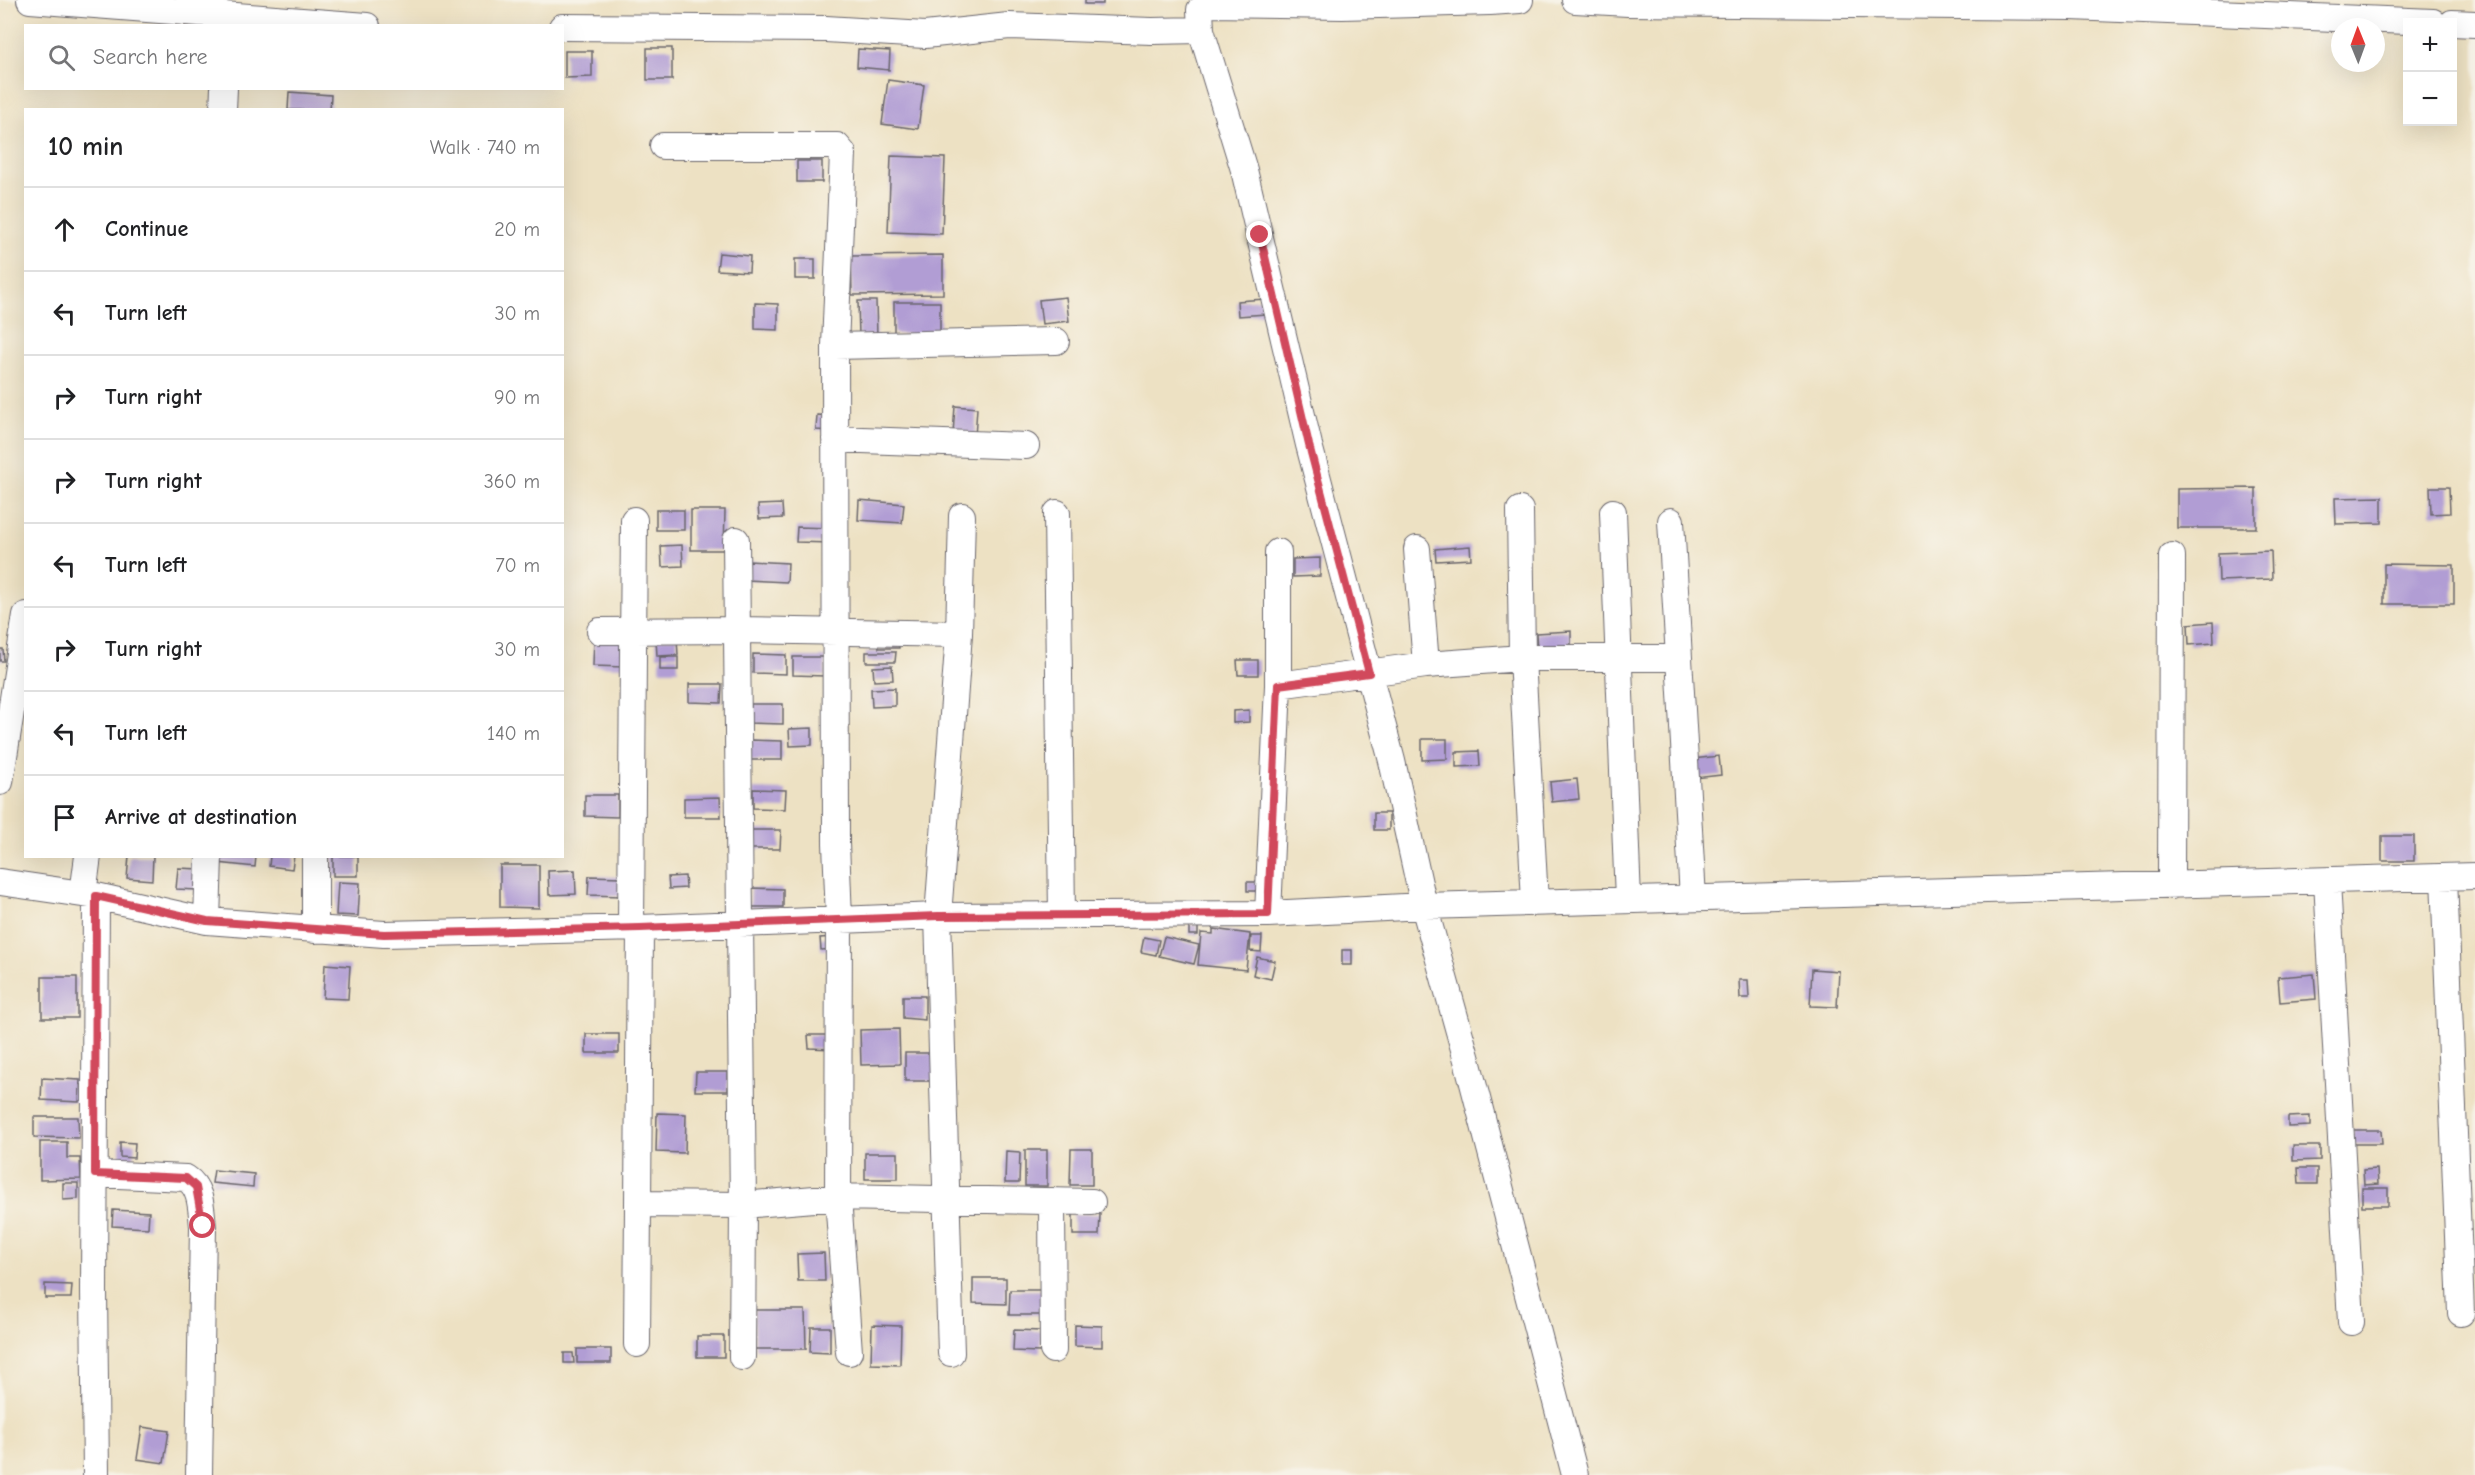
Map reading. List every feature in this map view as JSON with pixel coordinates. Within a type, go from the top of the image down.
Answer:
[{"type":"street","points":[[30,0],[341,24]]},
{"type":"street","points":[[564,27],[826,29],[925,35],[1009,26],[1152,32],[1200,13],[1212,4],[1520,0]]},
{"type":"street","points":[[1575,0],[1628,3],[2071,4],[2403,21]]},
{"type":"street","points":[[188,12],[207,24]]},
{"type":"street","points":[[1200,13],[1244,170],[1309,445],[1392,761],[1424,906],[1467,1060],[1575,1475]]},
{"type":"street","points":[[2457,23],[2475,24]]},
{"type":"street","points":[[223,108],[224,90]]},
{"type":"street","points":[[663,146],[837,146],[842,150],[835,346],[836,843],[839,919],[838,1197],[849,1353]]},
{"type":"street","points":[[835,346],[1056,341]]},
{"type":"street","points":[[835,439],[1026,446]]},
{"type":"street","points":[[1520,510],[1522,658],[1534,902]]},
{"type":"street","points":[[1613,512],[1628,900]]},
{"type":"street","points":[[1057,513],[1062,915]]},
{"type":"street","points":[[951,1353],[938,916],[959,634],[962,516]]},
{"type":"street","points":[[634,520],[632,631],[638,1204],[637,1344]]},
{"type":"street","points":[[1671,521],[1693,898]]},
{"type":"street","points":[[736,540],[742,1205],[741,1357]]},
{"type":"street","points":[[1417,549],[1426,665]]},
{"type":"street","points":[[1268,914],[1278,685],[1278,552]]},
{"type":"street","points":[[2171,886],[2172,556]]},
{"type":"street","points":[[0,782],[24,628]]},
{"type":"street","points":[[600,631],[737,630],[959,634]]},
{"type":"street","points":[[1278,685],[1426,665],[1522,658],[1679,658]]},
{"type":"street","points":[[88,858],[95,1174],[96,1475]]},
{"type":"street","points":[[207,921],[208,858]]},
{"type":"street","points":[[315,858],[315,930]]},
{"type":"street","points":[[0,882],[90,895],[207,921],[384,934],[636,928],[938,916],[1268,914],[1534,902],[2475,876]]},
{"type":"street","points":[[2444,877],[2461,1313]]},
{"type":"street","points":[[2327,881],[2350,1322]]},
{"type":"street","points":[[95,1174],[186,1178],[196,1187],[203,1226],[199,1475]]},
{"type":"street","points":[[638,1204],[742,1205],[838,1197],[1092,1202]]},
{"type":"street","points":[[1052,1201],[1053,1350]]},
{"type":"building","points":[[1085,0],[1103,0],[1103,4],[1085,4]]},
{"type":"building","points":[[647,48],[672,48],[672,80],[647,80]]},
{"type":"building","points":[[858,49],[890,51],[889,70],[857,67]]},
{"type":"building","points":[[565,51],[592,51],[592,77],[565,78]]},
{"type":"building","points":[[888,80],[924,85],[918,129],[882,124]]},
{"type":"building","points":[[289,92],[331,95],[330,108],[288,108]]},
{"type":"building","points":[[891,156],[945,158],[942,234],[888,232]]},
{"type":"building","points":[[797,161],[822,161],[822,182],[797,182]]},
{"type":"building","points":[[719,253],[750,256],[749,272],[717,270]]},
{"type":"building","points":[[943,255],[943,294],[852,295],[851,256]]},
{"type":"building","points":[[795,259],[815,259],[815,279],[795,279]]},
{"type":"building","points":[[1066,297],[1069,321],[1042,324],[1039,300]]},
{"type":"building","points":[[1265,299],[1266,314],[1238,316],[1237,301]]},
{"type":"building","points":[[858,301],[876,301],[877,336],[859,336]]},
{"type":"building","points":[[894,302],[940,302],[940,334],[894,334]]},
{"type":"building","points":[[755,303],[778,304],[778,330],[755,329]]},
{"type":"building","points":[[955,406],[977,408],[975,437],[953,434]]},
{"type":"building","points":[[817,415],[831,416],[830,431],[816,430]]},
{"type":"building","points":[[2430,487],[2449,487],[2450,513],[2431,514]]},
{"type":"building","points":[[2256,488],[2256,528],[2177,528],[2177,489]]},
{"type":"building","points":[[2382,497],[2382,523],[2336,524],[2335,498]]},
{"type":"building","points":[[859,500],[904,504],[902,523],[858,520]]},
{"type":"building","points":[[782,504],[783,518],[759,519],[758,505]]},
{"type":"building","points":[[656,510],[684,510],[684,530],[656,530]]},
{"type":"building","points":[[691,510],[725,510],[724,550],[691,550]]},
{"type":"building","points":[[797,527],[832,528],[831,543],[796,542]]},
{"type":"building","points":[[682,545],[683,566],[662,567],[661,546]]},
{"type":"building","points":[[1470,546],[1471,559],[1436,561],[1435,549]]},
{"type":"building","points":[[2271,551],[2272,579],[2219,581],[2218,553]]},
{"type":"building","points":[[1320,558],[1320,576],[1293,577],[1293,559]]},
{"type":"building","points":[[748,561],[788,563],[787,582],[747,580]]},
{"type":"building","points":[[2384,564],[2454,565],[2454,604],[2384,604]]},
{"type":"building","points":[[2213,622],[2214,643],[2189,645],[2188,624]]},
{"type":"building","points":[[1571,631],[1571,649],[1537,650],[1536,633]]},
{"type":"building","points":[[594,637],[624,638],[624,667],[593,666]]},
{"type":"building","points":[[677,638],[678,655],[657,656],[656,639]]},
{"type":"building","points":[[878,641],[899,641],[899,648],[879,648]]},
{"type":"building","points":[[0,649],[3,649],[4,661],[0,661]]},
{"type":"building","points":[[866,652],[896,652],[895,662],[866,662]]},
{"type":"building","points":[[753,654],[786,655],[786,674],[753,673]]},
{"type":"building","points":[[660,657],[678,657],[678,670],[660,670]]},
{"type":"building","points":[[793,657],[826,657],[825,676],[793,675]]},
{"type":"building","points":[[1237,660],[1258,660],[1258,675],[1238,675]]},
{"type":"building","points":[[892,666],[893,680],[874,681],[873,667]]},
{"type":"building","points":[[689,684],[722,684],[721,703],[689,702]]},
{"type":"building","points":[[895,688],[895,706],[872,707],[871,689]]},
{"type":"building","points":[[751,704],[783,704],[783,724],[750,723]]},
{"type":"building","points":[[1249,710],[1249,722],[1233,723],[1233,711]]},
{"type":"building","points":[[812,728],[812,745],[790,746],[789,729]]},
{"type":"building","points":[[1422,739],[1447,739],[1447,759],[1422,760]]},
{"type":"building","points":[[750,740],[782,741],[782,760],[749,760]]},
{"type":"building","points":[[1479,751],[1480,766],[1456,767],[1456,752]]},
{"type":"building","points":[[1719,756],[1721,775],[1695,778],[1693,759]]},
{"type":"building","points":[[1577,779],[1579,799],[1552,802],[1550,782]]},
{"type":"building","points":[[753,789],[786,790],[785,809],[753,808]]},
{"type":"building","points":[[585,795],[618,795],[618,817],[585,816]]},
{"type":"building","points":[[720,797],[721,817],[684,817],[684,798]]},
{"type":"building","points":[[1374,813],[1389,813],[1389,830],[1374,830]]},
{"type":"building","points":[[748,830],[781,830],[780,849],[747,849]]},
{"type":"building","points":[[2382,836],[2414,836],[2414,861],[2382,861]]},
{"type":"building","points":[[129,858],[153,858],[152,880],[127,878]]},
{"type":"building","points":[[219,858],[256,858],[255,867],[218,863]]},
{"type":"building","points":[[270,858],[294,858],[292,869],[269,866]]},
{"type":"building","points":[[333,858],[358,858],[358,876],[333,876]]},
{"type":"building","points":[[500,865],[539,865],[539,908],[500,907]]},
{"type":"building","points":[[178,868],[200,869],[198,890],[176,889]]},
{"type":"building","points":[[575,870],[576,894],[549,895],[548,871]]},
{"type":"building","points":[[589,876],[621,877],[621,896],[588,895]]},
{"type":"building","points":[[685,876],[686,888],[669,889],[668,877]]},
{"type":"building","points":[[338,882],[360,883],[358,916],[336,915]]},
{"type":"building","points":[[1247,882],[1264,882],[1263,891],[1247,891]]},
{"type":"building","points":[[751,888],[783,889],[783,907],[750,907]]},
{"type":"building","points":[[1189,925],[1198,925],[1198,935],[1189,935]]},
{"type":"building","points":[[1213,929],[1250,934],[1246,970],[1198,965],[1201,933],[1213,934]]},
{"type":"building","points":[[1251,936],[1262,936],[1261,952],[1250,951]]},
{"type":"building","points":[[832,937],[834,949],[821,950],[820,938]]},
{"type":"building","points":[[1144,937],[1159,940],[1156,955],[1141,952]]},
{"type":"building","points":[[1164,937],[1199,945],[1194,964],[1159,956]]},
{"type":"building","points":[[1342,950],[1352,950],[1352,965],[1342,965]]},
{"type":"building","points":[[1257,957],[1275,961],[1271,979],[1253,975]]},
{"type":"building","points":[[325,964],[350,966],[348,999],[323,998]]},
{"type":"building","points":[[1812,969],[1839,971],[1837,1007],[1810,1006]]},
{"type":"building","points":[[2314,974],[2316,999],[2280,1002],[2278,977]]},
{"type":"building","points":[[42,977],[77,977],[77,1018],[42,1018]]},
{"type":"building","points":[[1739,980],[1748,980],[1749,998],[1740,998]]},
{"type":"building","points":[[903,996],[925,996],[925,1020],[903,1018]]},
{"type":"building","points":[[899,1029],[900,1064],[861,1065],[860,1030]]},
{"type":"building","points":[[586,1034],[619,1034],[619,1053],[586,1053]]},
{"type":"building","points":[[808,1035],[834,1035],[833,1049],[809,1048]]},
{"type":"building","points":[[905,1053],[941,1053],[941,1081],[905,1081]]},
{"type":"building","points":[[696,1072],[728,1072],[728,1091],[695,1091]]},
{"type":"building","points":[[42,1078],[80,1080],[79,1102],[41,1100]]},
{"type":"building","points":[[657,1113],[686,1114],[685,1153],[656,1152]]},
{"type":"building","points":[[2310,1116],[2310,1126],[2288,1127],[2288,1117]]},
{"type":"building","points":[[34,1117],[78,1117],[79,1138],[34,1137]]},
{"type":"building","points":[[2353,1130],[2381,1130],[2382,1144],[2353,1144]]},
{"type":"building","points":[[40,1142],[67,1142],[67,1158],[80,1158],[81,1179],[40,1180]]},
{"type":"building","points":[[120,1142],[135,1143],[134,1158],[120,1157]]},
{"type":"building","points":[[2293,1146],[2320,1146],[2320,1160],[2293,1161]]},
{"type":"building","points":[[1071,1149],[1092,1149],[1092,1185],[1070,1185]]},
{"type":"building","points":[[1025,1150],[1047,1150],[1047,1186],[1025,1186]]},
{"type":"building","points":[[1006,1151],[1020,1152],[1019,1183],[1005,1183]]},
{"type":"building","points":[[865,1153],[898,1153],[898,1179],[865,1179]]},
{"type":"building","points":[[2298,1168],[2317,1168],[2317,1184],[2299,1184]]},
{"type":"building","points":[[2377,1169],[2378,1184],[2364,1185],[2363,1170]]},
{"type":"building","points":[[214,1170],[254,1174],[253,1187],[212,1183]]},
{"type":"building","points":[[63,1183],[78,1183],[78,1199],[63,1200]]},
{"type":"building","points":[[2362,1188],[2388,1188],[2388,1206],[2362,1206]]},
{"type":"building","points":[[113,1210],[149,1212],[148,1228],[112,1226]]},
{"type":"building","points":[[1073,1214],[1100,1214],[1099,1235],[1073,1235]]},
{"type":"building","points":[[824,1253],[825,1281],[798,1281],[797,1254]]},
{"type":"building","points":[[973,1278],[1006,1278],[1006,1304],[973,1303]]},
{"type":"building","points":[[45,1284],[72,1285],[71,1298],[45,1298]]},
{"type":"building","points":[[1010,1290],[1043,1290],[1042,1315],[1009,1315]]},
{"type":"building","points":[[754,1310],[805,1310],[806,1349],[755,1349]]},
{"type":"building","points":[[872,1325],[901,1326],[900,1365],[871,1364]]},
{"type":"building","points":[[1075,1325],[1102,1326],[1102,1347],[1075,1346]]},
{"type":"building","points":[[811,1327],[830,1327],[830,1353],[810,1352]]},
{"type":"building","points":[[1014,1330],[1041,1331],[1040,1352],[1013,1351]]},
{"type":"building","points":[[697,1336],[724,1336],[724,1357],[697,1357]]},
{"type":"building","points":[[577,1349],[611,1349],[611,1363],[577,1363]]},
{"type":"building","points":[[564,1353],[573,1353],[574,1363],[564,1363]]},
{"type":"building","points":[[142,1427],[169,1431],[164,1463],[137,1459]]},
{"type":"route","points":[[203,1226],[196,1187],[186,1178],[95,1174],[96,896],[207,921],[384,934],[640,928],[938,916],[1268,914],[1278,685],[1369,673],[1309,445],[1260,235]]}]
